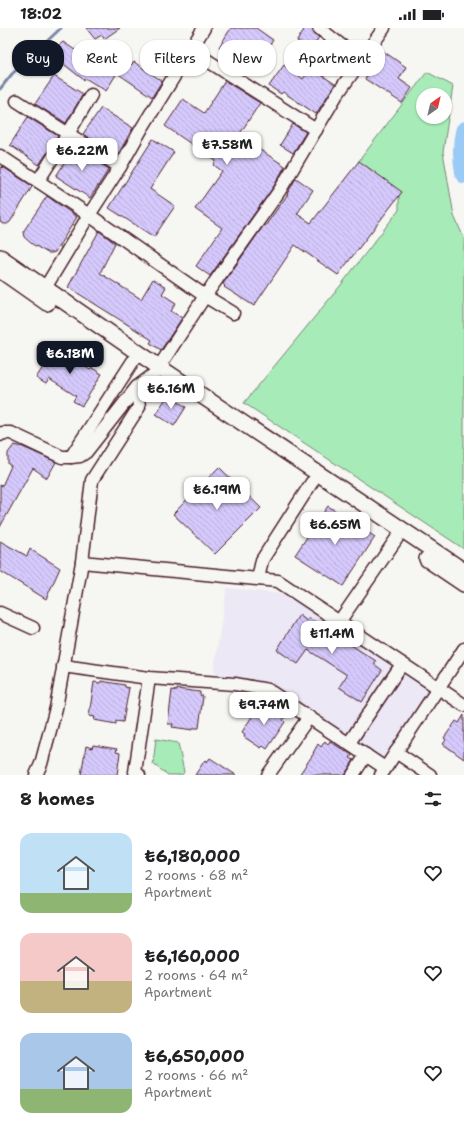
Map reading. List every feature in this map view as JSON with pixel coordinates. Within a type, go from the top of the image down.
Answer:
[{"type":"main road","points":[[0,257],[45,288],[156,371],[312,482],[464,584]]},
{"type":"main road","points":[[0,270],[133,361],[156,371],[464,571]]},
{"type":"street","points":[[197,40],[204,28]]},
{"type":"street","points":[[319,28],[334,40]]},
{"type":"street","points":[[376,40],[384,28]]},
{"type":"street","points":[[210,62],[316,130]]},
{"type":"street","points":[[45,288],[175,76]]},
{"type":"street","points":[[0,435],[2,433],[11,433],[62,457],[80,456],[86,452],[137,388],[156,371],[205,296],[280,190],[336,96],[350,76]]},
{"type":"street","points":[[38,181],[91,95]]},
{"type":"street","points":[[17,101],[120,167]]},
{"type":"street","points":[[0,156],[89,215],[205,296],[233,313]]},
{"type":"street","points":[[71,457],[133,361]]},
{"type":"street","points":[[36,775],[41,764],[56,708],[82,562],[92,480],[139,407],[137,388]]},
{"type":"street","points":[[258,579],[262,560],[312,482]]},
{"type":"street","points":[[339,622],[397,538]]},
{"type":"street","points":[[82,562],[278,581],[464,705]]},
{"type":"street","points":[[0,613],[32,628]]},
{"type":"street","points":[[63,666],[149,678],[235,684],[268,690],[366,755],[383,771],[464,649]]},
{"type":"street","points":[[348,743],[402,664]]},
{"type":"street","points":[[139,775],[135,772],[149,678]]},
{"type":"street","points":[[268,775],[308,717]]},
{"type":"street","points":[[396,752],[430,775]]},
{"type":"street","points":[[353,775],[366,755]]},
{"type":"shaded area","points":[[227,588],[283,594],[433,689],[383,761],[262,681],[216,674],[214,669]]},
{"type":"green space","points":[[427,72],[453,86],[452,93],[452,88],[416,88],[416,124],[447,124],[443,152],[454,216],[464,238],[464,549],[244,403],[341,285],[399,210],[399,194],[358,162]]},
{"type":"green space","points":[[156,739],[178,743],[184,772],[182,775],[168,775],[153,764]]},
{"type":"building","points":[[86,28],[120,28],[104,39],[102,35],[95,39]]},
{"type":"building","points":[[231,28],[256,28],[273,40],[223,40]]},
{"type":"building","points":[[305,28],[312,28],[314,34],[319,37],[317,40],[298,40]]},
{"type":"building","points":[[64,43],[72,48],[72,71],[64,64]]},
{"type":"building","points":[[385,52],[406,67],[399,79],[412,88],[402,103],[365,79],[367,76],[385,76]]},
{"type":"building","points":[[134,62],[140,66],[140,76],[155,76],[162,81],[152,97],[121,76],[132,76],[132,64]]},
{"type":"building","points":[[284,65],[284,76],[299,76],[303,79],[305,76],[323,76],[335,84],[316,114],[283,92],[281,94],[269,86]]},
{"type":"building","points":[[54,76],[83,94],[66,123],[35,104]]},
{"type":"building","points":[[79,76],[115,76],[106,91],[85,78],[84,80]]},
{"type":"building","points":[[225,81],[260,103],[239,135],[285,166],[274,186],[210,276],[196,266],[222,228],[195,209],[222,171],[214,165],[216,161],[165,126],[183,99],[204,113]]},
{"type":"building","points":[[101,108],[133,128],[117,156],[83,134]]},
{"type":"building","points":[[28,117],[58,136],[39,165],[10,145]]},
{"type":"building","points":[[293,124],[306,132],[293,153],[280,145]]},
{"type":"building","points":[[153,139],[174,152],[150,189],[175,206],[154,237],[109,208]]},
{"type":"building","points":[[75,147],[109,169],[90,198],[56,176]]},
{"type":"building","points":[[359,161],[402,192],[338,275],[295,245],[254,306],[224,287],[225,286],[223,284],[264,225],[265,226],[288,194],[296,178],[313,190],[297,214],[311,223]]},
{"type":"building","points":[[3,167],[32,186],[10,222],[7,224],[0,222],[0,168]]},
{"type":"building","points":[[47,196],[77,217],[55,252],[52,253],[48,253],[32,244],[24,237],[23,232]]},
{"type":"building","points":[[99,231],[115,243],[100,273],[141,299],[153,279],[166,287],[162,294],[176,303],[171,311],[182,318],[161,350],[150,343],[152,340],[68,287]]},
{"type":"building","points":[[56,347],[90,370],[92,368],[102,374],[82,406],[73,401],[76,396],[49,379],[46,384],[36,378]]},
{"type":"building","points":[[168,395],[186,407],[174,426],[156,414]]},
{"type":"building","points":[[14,445],[23,447],[56,462],[47,478],[33,468],[0,527],[0,485],[2,486],[11,466],[8,464],[8,453]]},
{"type":"building","points":[[219,467],[261,508],[215,554],[173,514]]},
{"type":"building","points":[[328,506],[375,537],[343,586],[295,555]]},
{"type":"building","points":[[0,541],[27,556],[30,549],[60,568],[46,599],[0,571]]},
{"type":"building","points":[[299,615],[307,621],[309,618],[376,661],[374,664],[382,670],[362,702],[339,687],[347,675],[308,650],[298,664],[277,650]]},
{"type":"building","points":[[101,681],[125,685],[125,687],[129,688],[123,722],[116,721],[116,724],[94,720],[95,717],[89,716],[94,682],[100,683]]},
{"type":"building","points":[[177,689],[200,692],[200,695],[203,696],[199,728],[193,728],[193,730],[172,727],[173,724],[168,724],[172,690],[177,691]]},
{"type":"building","points":[[260,704],[264,706],[265,704],[285,717],[283,720],[285,722],[267,749],[263,746],[261,748],[244,737],[245,734],[242,732]]},
{"type":"building","points":[[464,715],[464,759],[443,744],[446,740],[444,738],[456,721],[459,723]]},
{"type":"building","points":[[325,741],[328,744],[330,741],[352,755],[350,758],[354,760],[346,775],[299,775],[314,753],[318,744],[321,747]]},
{"type":"building","points":[[93,745],[117,749],[116,752],[120,753],[117,775],[81,775],[86,746],[92,748]]},
{"type":"building","points":[[210,758],[236,775],[195,775],[205,760],[207,762]]},
{"type":"waterway","points":[[0,89],[12,74],[61,28]]},
{"type":"waterway","points":[[464,130],[461,152],[464,175]]}]
